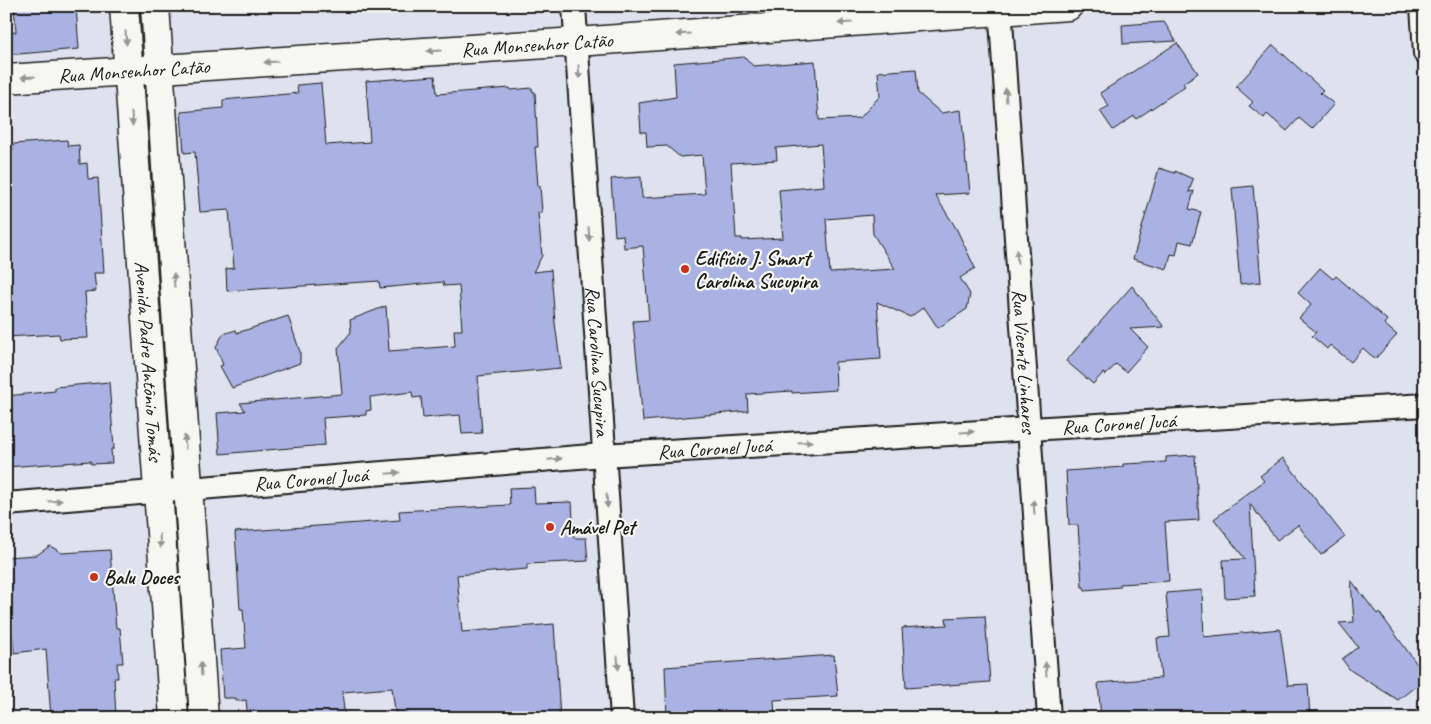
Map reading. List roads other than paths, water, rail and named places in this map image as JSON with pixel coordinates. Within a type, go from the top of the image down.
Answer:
[{"type":"main road","name":"Avenida Padre Antônio Tomás","points":[[124,6],[174,718]]},
{"type":"main road","name":"Avenida Padre Antônio Tomás","points":[[155,6],[204,718]]},
{"type":"main road","name":"Rua Monsenhor Catão","points":[[6,78],[577,42],[790,16],[1068,6]]},
{"type":"street","name":"Rua Carolina Sucupira","points":[[574,6],[622,718]]},
{"type":"street","points":[[1422,6],[1425,53]]},
{"type":"street","name":"Rua Vicente Linhares","points":[[1000,9],[1028,428],[1050,718]]},
{"type":"street","name":"Rua Coronel Jucá","points":[[6,504],[603,455],[1425,405]]},
{"type":"place","name":"Edifício J. Smart Carolina Sucupira","points":[[685,269]]},
{"type":"place","name":"Amável Pet","points":[[550,527]]},
{"type":"place","name":"Balu Doces","points":[[94,577]]}]
